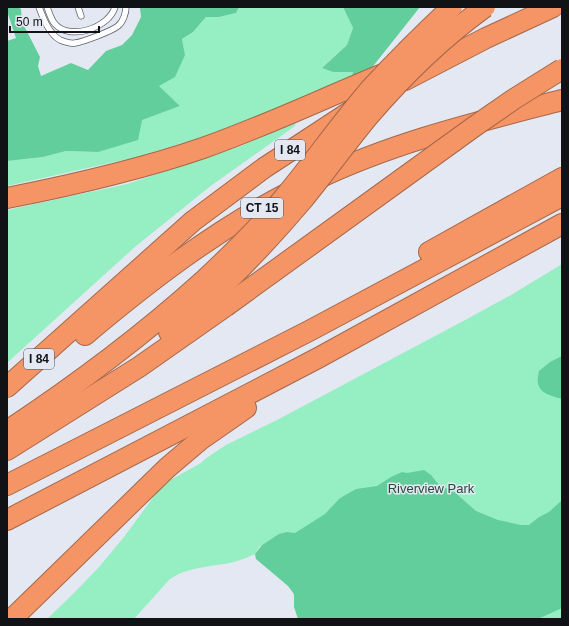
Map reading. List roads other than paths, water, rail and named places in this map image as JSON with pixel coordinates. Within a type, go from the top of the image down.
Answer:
[{"type":"highway","points":[[365,96],[382,67],[431,7]]},
{"type":"highway","points":[[214,294],[241,244],[278,205],[365,96],[406,51],[452,7]]},
{"type":"highway","points":[[7,450],[79,406],[214,294],[247,262],[284,222],[365,121],[408,73],[440,43],[485,7]]},
{"type":"highway","name":"I 84","points":[[7,387],[172,239],[236,188],[292,149],[364,103],[414,75],[486,38],[553,7]]},
{"type":"highway","points":[[7,198],[120,174],[194,151],[277,120],[419,59],[486,38]]},
{"type":"highway","points":[[7,431],[65,391],[165,314],[214,294],[562,69]]},
{"type":"highway","name":"CT 15","points":[[7,400],[164,271],[223,231],[281,197],[332,172],[413,141],[452,129],[562,100]]},
{"type":"highway","points":[[309,331],[395,272],[562,178]]},
{"type":"highway","points":[[7,485],[309,331],[562,196]]},
{"type":"highway","points":[[7,520],[365,333],[562,224]]},
{"type":"highway","points":[[12,619],[144,490],[194,444],[244,410],[333,357],[365,333]]},
{"type":"lane","points":[[39,7],[44,22],[50,30],[59,40],[69,44],[85,41],[118,26],[123,20],[126,7]]},
{"type":"lane","points":[[47,7],[54,24],[63,30],[75,32],[89,29],[103,23],[109,18],[115,7]]},
{"type":"lane","points":[[78,7],[81,16]]},
{"type":"park label","name":"Riverview Park","points":[[431,488]]}]
